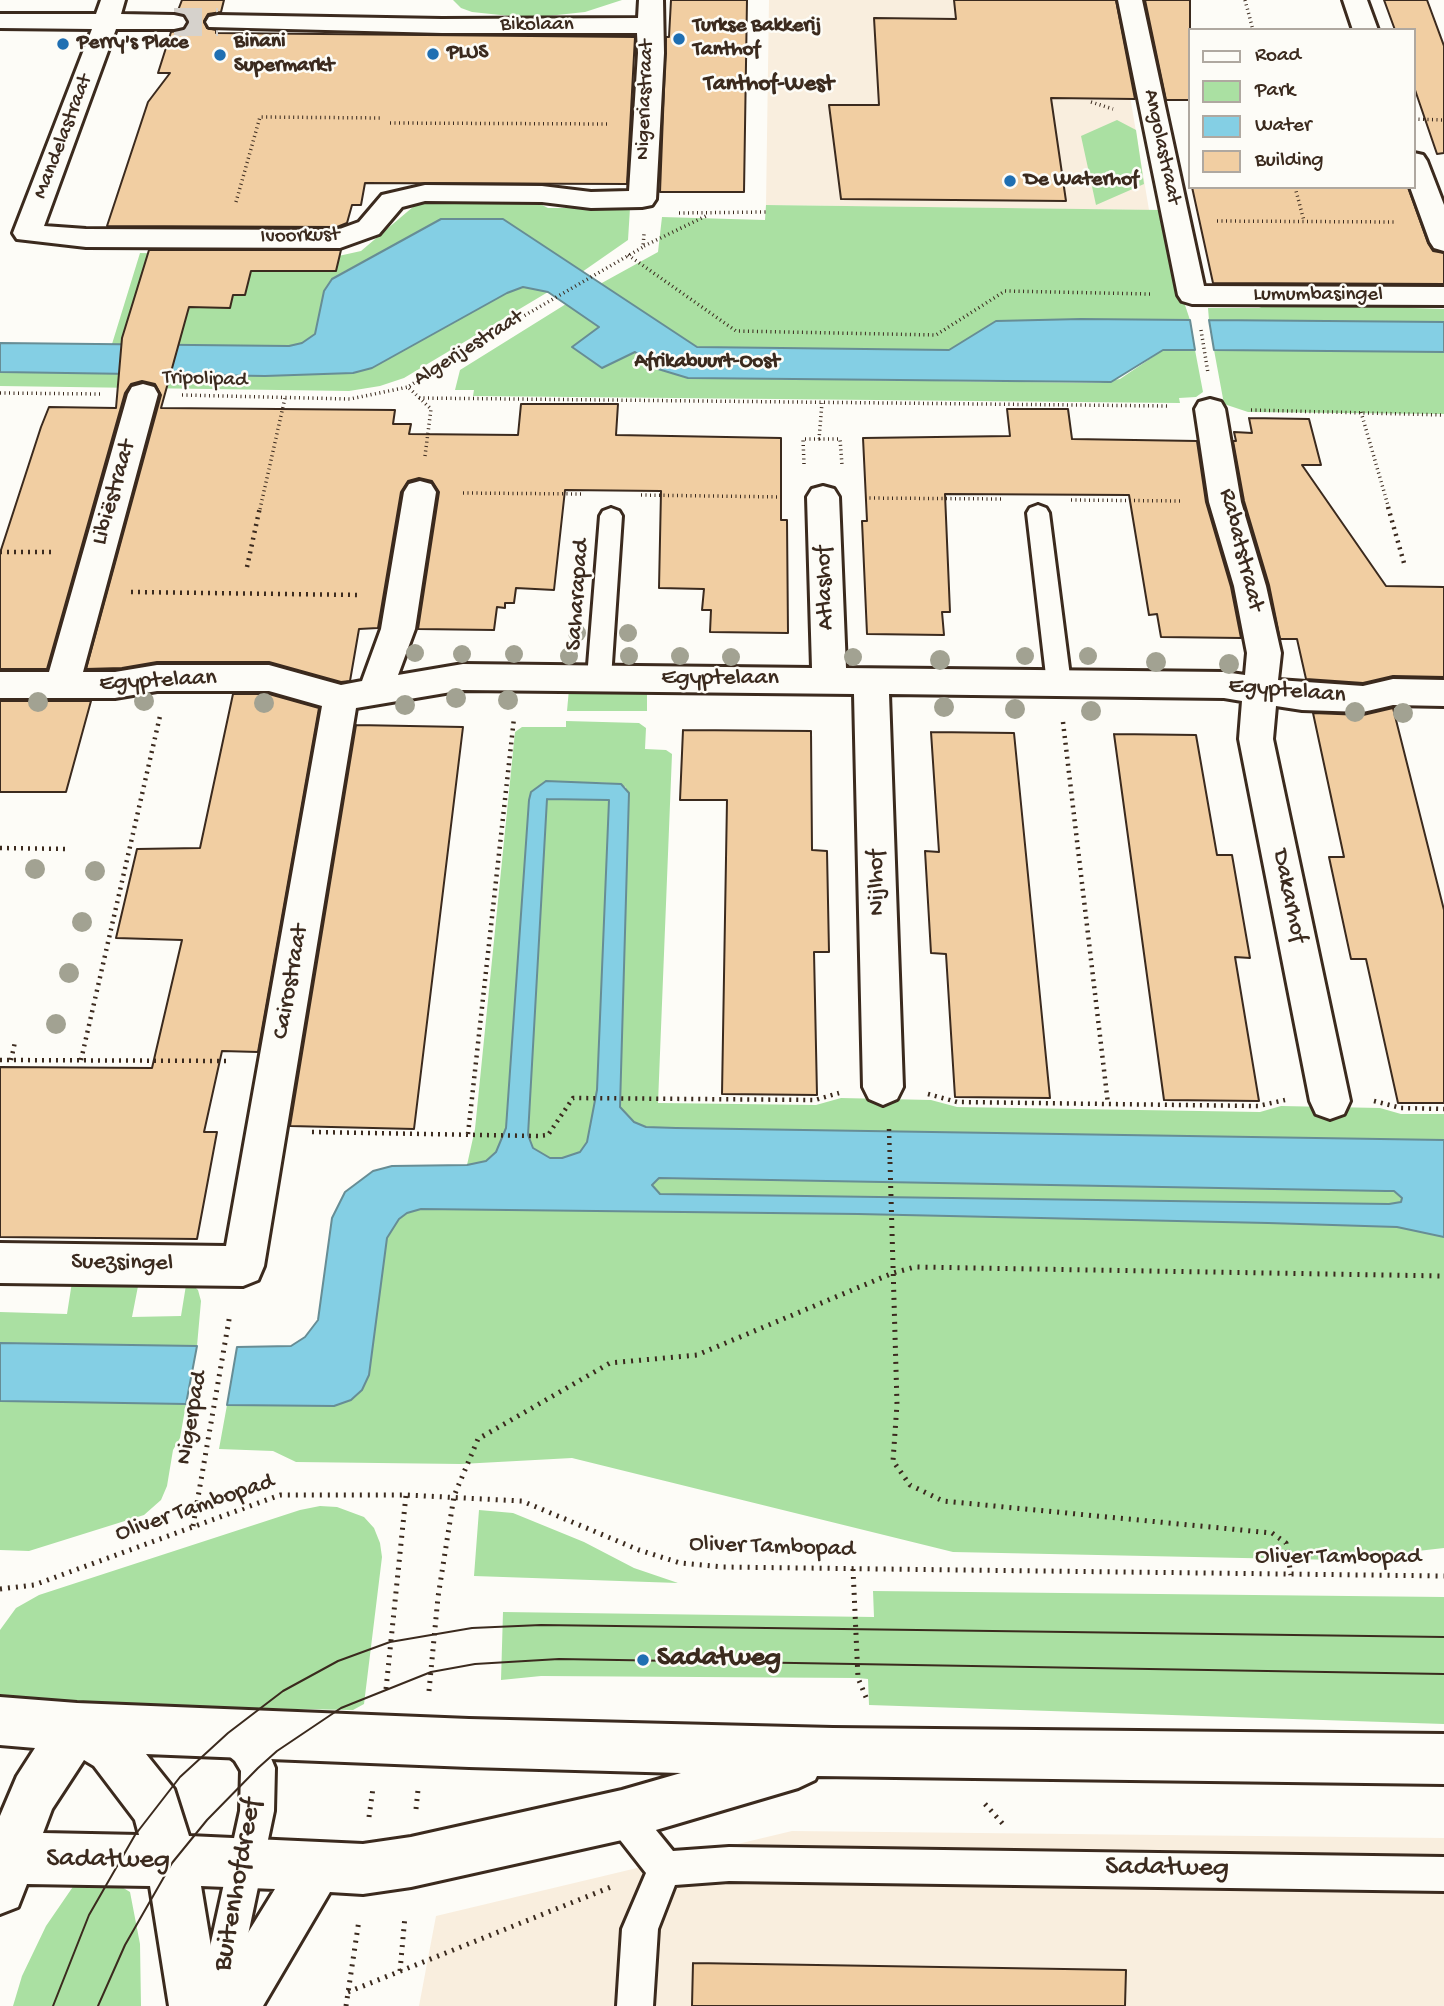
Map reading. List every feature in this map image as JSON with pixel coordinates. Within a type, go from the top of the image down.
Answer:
[{"type":"street","name":"Angolastraat","points":[[1130,0],[1195,307]]},
{"type":"street","points":[[1355,0],[1365,28]]},
{"type":"street","points":[[0,21],[109,11],[174,22]]},
{"type":"street","name":"Mandelastraat","points":[[27,233],[100,42],[109,11]]},
{"type":"street","name":"Bikolaan","points":[[218,22],[427,12],[650,13]]},
{"type":"street","name":"Nigeriastraat","points":[[644,206],[651,53],[650,13]]},
{"type":"street","points":[[1416,166],[1440,232]]},
{"type":"street","name":"Ivoorkust","points":[[27,233],[86,238],[340,239],[369,228],[392,201],[425,193],[542,194],[644,206]]},
{"type":"street","name":"Lumumbasingel","points":[[1195,307],[1444,296]]},
{"type":"street","name":"Libiëstraat","points":[[62,685],[143,394]]},
{"type":"street","name":"Rabatstraat","points":[[1210,409],[1225,502],[1250,586],[1264,653],[1261,691]]},
{"type":"street","points":[[358,695],[398,629],[420,492]]},
{"type":"street","name":"Atlashof","points":[[824,497],[829,679]]},
{"type":"street","name":"Egyptelaan","points":[[0,685],[115,685],[169,678],[269,678],[358,695],[463,677],[518,677],[1224,685],[1302,697],[1363,699],[1392,692],[1444,693]]},
{"type":"street","name":"Nijlhof","points":[[871,680],[874,1099]]},
{"type":"street","name":"Dakarhof","points":[[1261,691],[1256,739],[1330,1101]]},
{"type":"street","name":"Cairostraat","points":[[243,1266],[278,1062],[358,695]]},
{"type":"street","name":"Suezsingel","points":[[0,1263],[243,1266]]},
{"type":"street","name":"Sadatweg","points":[[0,1721],[77,1727],[469,1743],[833,1752],[1444,1759]]},
{"type":"street","points":[[3,1868],[34,1793],[77,1727]]},
{"type":"street","name":"Buitenhofdreef","points":[[77,1727],[111,1749],[156,1807],[172,1863],[195,2006]]},
{"type":"street","name":"Sadatweg","points":[[3,1868],[246,1862],[363,1869],[411,1862],[622,1815],[833,1752]]},
{"type":"street","name":"Buitenhofdreef","points":[[233,2006],[318,1865]]},
{"type":"lane","points":[[1038,513],[1059,684]]},
{"type":"lane","name":"Saharapad","points":[[600,678],[611,516]]},
{"type":"lane","name":"Buitenhofdreef","points":[[215,2006],[257,1811],[258,1768],[247,1749],[247,1734]]},
{"type":"lane","points":[[622,1815],[665,1869],[640,1929],[635,2006]]},
{"type":"lane","name":"Sadatweg","points":[[665,1869],[729,1864],[1444,1874]]},
{"type":"path","points":[[1245,0],[1252,28]]},
{"type":"path","points":[[227,239],[260,117],[383,118]]},
{"type":"path","points":[[1416,119],[1444,120]]},
{"type":"path","points":[[390,123],[647,124]]},
{"type":"path","points":[[1296,189],[1304,222]]},
{"type":"path","points":[[643,247],[644,206],[712,213],[766,212]]},
{"type":"path","name":"Algerijestraat","points":[[420,492],[430,409],[408,387],[508,324],[628,255],[712,213]]},
{"type":"path","points":[[1176,220],[1304,222],[1440,232]]},
{"type":"path","points":[[628,255],[736,331],[936,335],[1005,291],[1195,307],[1207,364]]},
{"type":"path","name":"Tripolipad","points":[[0,393],[350,399],[408,387]]},
{"type":"path","points":[[247,566],[285,398]]},
{"type":"path","points":[[418,398],[1188,406],[1210,409],[1444,415]]},
{"type":"path","points":[[822,403],[819,439],[803,439],[805,481],[824,482],[824,497]]},
{"type":"path","points":[[1361,412],[1404,563]]},
{"type":"path","points":[[0,552],[99,552]]},
{"type":"path","points":[[88,592],[403,596]]},
{"type":"path","points":[[468,1134],[518,677]]},
{"type":"path","points":[[81,1060],[169,678]]},
{"type":"path","points":[[1059,684],[1108,1104]]},
{"type":"path","points":[[0,848],[69,849]]},
{"type":"path","points":[[10,1060],[15,1042]]},
{"type":"path","points":[[0,1060],[278,1062]]},
{"type":"path","points":[[265,1132],[538,1136],[548,1135],[573,1098],[815,1100],[838,1093],[874,1099],[892,1228],[897,1404],[893,1461],[909,1485],[943,1501],[1272,1533],[1286,1543],[1291,1575]]},
{"type":"path","points":[[921,1094],[932,1094],[957,1102],[1258,1106],[1279,1100],[1378,1101],[1401,1108],[1444,1109]]},
{"type":"path","points":[[454,1496],[478,1439],[610,1363],[697,1354],[893,1273],[915,1267],[1444,1276]]},
{"type":"path","name":"Nigerpad","points":[[193,1526],[229,1316]]},
{"type":"path","name":"Oliver Tambopad","points":[[0,1589],[34,1585],[281,1496],[454,1496],[522,1501],[639,1550],[680,1563],[723,1567],[1444,1576]]},
{"type":"path","points":[[348,1992],[582,1896],[665,1869]]},
{"type":"shaded area","points":[[769,0],[1114,0],[1149,210],[766,205]]},
{"type":"shaded area","points":[[792,1831],[1444,1838],[1444,2006],[419,2006],[436,1916]]},
{"type":"green space","points":[[453,0],[622,0],[585,12],[529,18],[472,12],[461,8]]},
{"type":"green space","points":[[1117,120],[1136,130],[1144,184],[1096,205],[1081,136]]},
{"type":"green space","points":[[532,200],[548,208],[630,208],[628,240],[582,272],[503,219],[442,219],[338,275],[324,291],[315,334],[302,343],[289,346],[112,344],[140,253],[334,257],[361,251],[420,201]]},
{"type":"green space","points":[[766,205],[1162,210],[1175,275],[1190,320],[1002,320],[949,350],[704,348],[691,345],[600,284],[658,252],[662,217],[765,220]]},
{"type":"green space","points":[[531,287],[548,292],[404,378],[380,386],[349,391],[0,386],[0,372],[265,376],[361,371],[372,368],[514,289]]},
{"type":"green space","points":[[1272,302],[1392,303],[1413,308],[1444,309],[1444,322],[1209,320],[1208,308],[1259,308]]},
{"type":"green space","points":[[566,304],[658,369],[688,378],[1100,383],[1120,379],[1163,350],[1195,350],[1203,392],[1196,397],[1179,398],[1180,403],[473,396],[474,390],[455,390],[460,370]]},
{"type":"green space","points":[[1214,350],[1444,352],[1444,414],[1248,412],[1224,404]]},
{"type":"green space","points":[[569,689],[647,689],[647,711],[567,711]]},
{"type":"green space","points":[[566,721],[639,723],[646,728],[645,749],[666,750],[672,754],[658,1103],[816,1105],[841,1098],[931,1100],[957,1107],[1260,1112],[1281,1106],[1380,1108],[1401,1114],[1444,1114],[1444,1140],[646,1127],[634,1122],[620,1107],[626,787],[611,783],[546,781],[529,800],[506,1128],[496,1152],[486,1161],[467,1165],[475,1129],[515,732],[522,727],[566,727]]},
{"type":"green space","points":[[547,798],[609,800],[597,1090],[587,1142],[580,1152],[562,1158],[550,1158],[532,1148],[528,1135]]},
{"type":"green space","points":[[659,1178],[1394,1191],[1402,1198],[1401,1202],[1389,1204],[659,1194],[652,1185]]},
{"type":"green space","points":[[421,1209],[858,1214],[1268,1223],[1397,1227],[1444,1237],[1444,1548],[1339,1560],[953,1552],[572,1458],[461,1464],[296,1462],[273,1451],[219,1449],[227,1405],[334,1406],[369,1375],[387,1238],[398,1219]]},
{"type":"green space","points":[[187,1279],[198,1290],[201,1301],[197,1346],[0,1343],[0,1312],[67,1314],[72,1282],[139,1281],[132,1317],[181,1316]]},
{"type":"green space","points":[[0,1401],[186,1404],[180,1438],[173,1450],[167,1486],[161,1500],[144,1515],[29,1551],[0,1550]]},
{"type":"green space","points":[[320,1506],[337,1507],[364,1517],[374,1528],[380,1543],[382,1557],[364,1704],[353,1710],[0,1704],[0,1630],[16,1608],[39,1595],[300,1510]]},
{"type":"green space","points":[[479,1510],[513,1513],[584,1542],[634,1568],[678,1583],[474,1576]]},
{"type":"green space","points":[[873,1591],[1444,1597],[1444,1724],[869,1705],[868,1679],[858,1678],[541,1676],[501,1680],[503,1612],[874,1617]]},
{"type":"green space","points":[[81,1875],[107,1878],[130,1892],[140,1944],[141,2006],[13,2006],[22,1976],[46,1926]]},
{"type":"water","points":[[441,219],[503,219],[697,347],[949,350],[996,321],[1081,319],[1190,320],[1195,350],[1163,350],[1111,382],[688,378],[658,369],[635,352],[602,368],[572,347],[599,327],[548,292],[523,287],[507,293],[372,368],[353,373],[265,376],[0,372],[0,343],[289,346],[302,343],[315,334],[324,291],[332,279]]},
{"type":"water","points":[[1209,320],[1444,322],[1444,352],[1214,350]]},
{"type":"water","points":[[546,781],[621,784],[629,793],[620,1107],[634,1122],[646,1127],[676,1128],[1444,1140],[1444,1237],[1397,1227],[1268,1223],[858,1214],[421,1209],[407,1213],[399,1219],[387,1238],[369,1375],[362,1390],[351,1400],[334,1406],[227,1405],[237,1347],[291,1346],[305,1337],[318,1320],[332,1218],[345,1192],[373,1171],[392,1166],[467,1165],[486,1161],[496,1152],[506,1128],[531,792]],"holes":[[[547,799],[609,800],[597,1090],[587,1142],[580,1152],[562,1158],[550,1158],[533,1148],[528,1135]],[[659,1178],[1394,1191],[1402,1198],[1401,1202],[1389,1204],[660,1194],[652,1185]]]},
{"type":"water","points":[[0,1343],[197,1346],[186,1404],[0,1401]]},
{"type":"building","points":[[182,0],[224,0],[221,12],[208,14],[204,21],[207,28],[216,30],[216,33],[635,37],[627,184],[365,183],[361,205],[352,205],[347,223],[337,227],[107,226],[148,102],[170,73],[158,73],[171,32],[184,30],[188,23],[185,16],[177,13]]},
{"type":"building","points":[[671,0],[747,0],[744,192],[660,192],[666,37],[669,37]]},
{"type":"building","points":[[954,0],[1116,0],[1135,99],[1051,98],[1066,201],[841,199],[829,105],[879,105],[874,18],[956,19]]},
{"type":"building","points":[[1145,0],[1190,0],[1188,100],[1166,100]]},
{"type":"building","points":[[1384,0],[1427,0],[1444,46],[1444,153],[1437,154],[1416,93],[1416,28],[1394,28]]},
{"type":"building","points":[[1192,189],[1409,189],[1428,243],[1433,251],[1444,253],[1444,284],[1213,283]]},
{"type":"building","points":[[149,250],[341,250],[336,271],[251,271],[245,295],[233,295],[230,308],[189,307],[161,408],[395,410],[393,424],[411,424],[409,434],[518,435],[521,404],[618,404],[616,435],[781,438],[781,520],[787,520],[788,633],[710,632],[711,610],[702,610],[704,589],[659,588],[661,491],[565,490],[554,590],[516,588],[514,603],[505,603],[505,608],[497,607],[494,630],[418,629],[439,492],[432,481],[419,478],[408,481],[401,492],[378,628],[359,629],[350,681],[341,682],[269,662],[157,662],[122,668],[86,669],[161,395],[155,384],[142,381],[131,384],[125,393],[47,669],[0,669],[0,553],[41,427],[49,407],[116,408],[122,338]]},
{"type":"building","points":[[1007,409],[1068,409],[1072,439],[1197,441],[1206,502],[1231,587],[1241,638],[1161,637],[1157,614],[1149,615],[1129,495],[945,494],[950,612],[942,612],[944,635],[867,634],[862,521],[867,521],[863,438],[1010,436]]},
{"type":"building","points":[[1249,418],[1309,419],[1321,465],[1302,465],[1386,586],[1444,587],[1444,677],[1393,676],[1363,683],[1306,679],[1297,639],[1280,639],[1269,585],[1244,501],[1233,441],[1236,441],[1234,432],[1252,433]]},
{"type":"building","points":[[233,694],[269,694],[319,708],[258,1052],[222,1051],[204,1132],[217,1132],[197,1239],[0,1237],[0,1067],[152,1068],[182,940],[116,938],[137,849],[200,848]]},
{"type":"building","points":[[0,701],[91,701],[66,792],[0,792]]},
{"type":"building","points":[[1393,708],[1444,910],[1444,1103],[1398,1103],[1366,959],[1351,959],[1329,857],[1344,857],[1313,713],[1363,715]]},
{"type":"building","points":[[356,725],[463,727],[414,1129],[290,1126]]},
{"type":"building","points":[[683,730],[811,731],[812,850],[827,851],[829,952],[814,952],[817,1095],[722,1094],[727,800],[680,800]]},
{"type":"building","points":[[931,732],[1014,733],[1050,1098],[955,1097],[946,954],[931,953],[925,851],[939,852]]},
{"type":"building","points":[[1114,734],[1196,735],[1217,855],[1232,855],[1250,958],[1235,957],[1259,1101],[1164,1100]]},
{"type":"building","points":[[693,1963],[1126,1970],[1125,2006],[692,2006]]},
{"type":"tunnel","points":[[174,22],[218,22]]},
{"type":"tram line","points":[[53,2006],[89,1915],[135,1835],[180,1777],[228,1733],[283,1691],[338,1661],[390,1642],[472,1628],[541,1625],[1444,1637]]},
{"type":"tram line","points":[[98,2006],[125,1945],[172,1863],[207,1820],[258,1768],[277,1751],[341,1708],[431,1672],[475,1664],[559,1659],[1444,1674]]},
{"type":"place","name":"Turkse Bakkerij Tanthof","points":[[679,39]]},
{"type":"place","name":"Perry's Place","points":[[63,44]]},
{"type":"place","name":"PLUS","points":[[433,54]]},
{"type":"place","name":"Binani Supermarkt","points":[[220,55]]},
{"type":"place","name":"De Waterhof","points":[[1010,181]]},
{"type":"place","name":"Sadatweg","points":[[643,1660]]},
{"type":"district","name":"Tanthof-West","points":[[769,85]]},
{"type":"district","name":"Afrikabuurt-Oost","points":[[707,363]]}]
